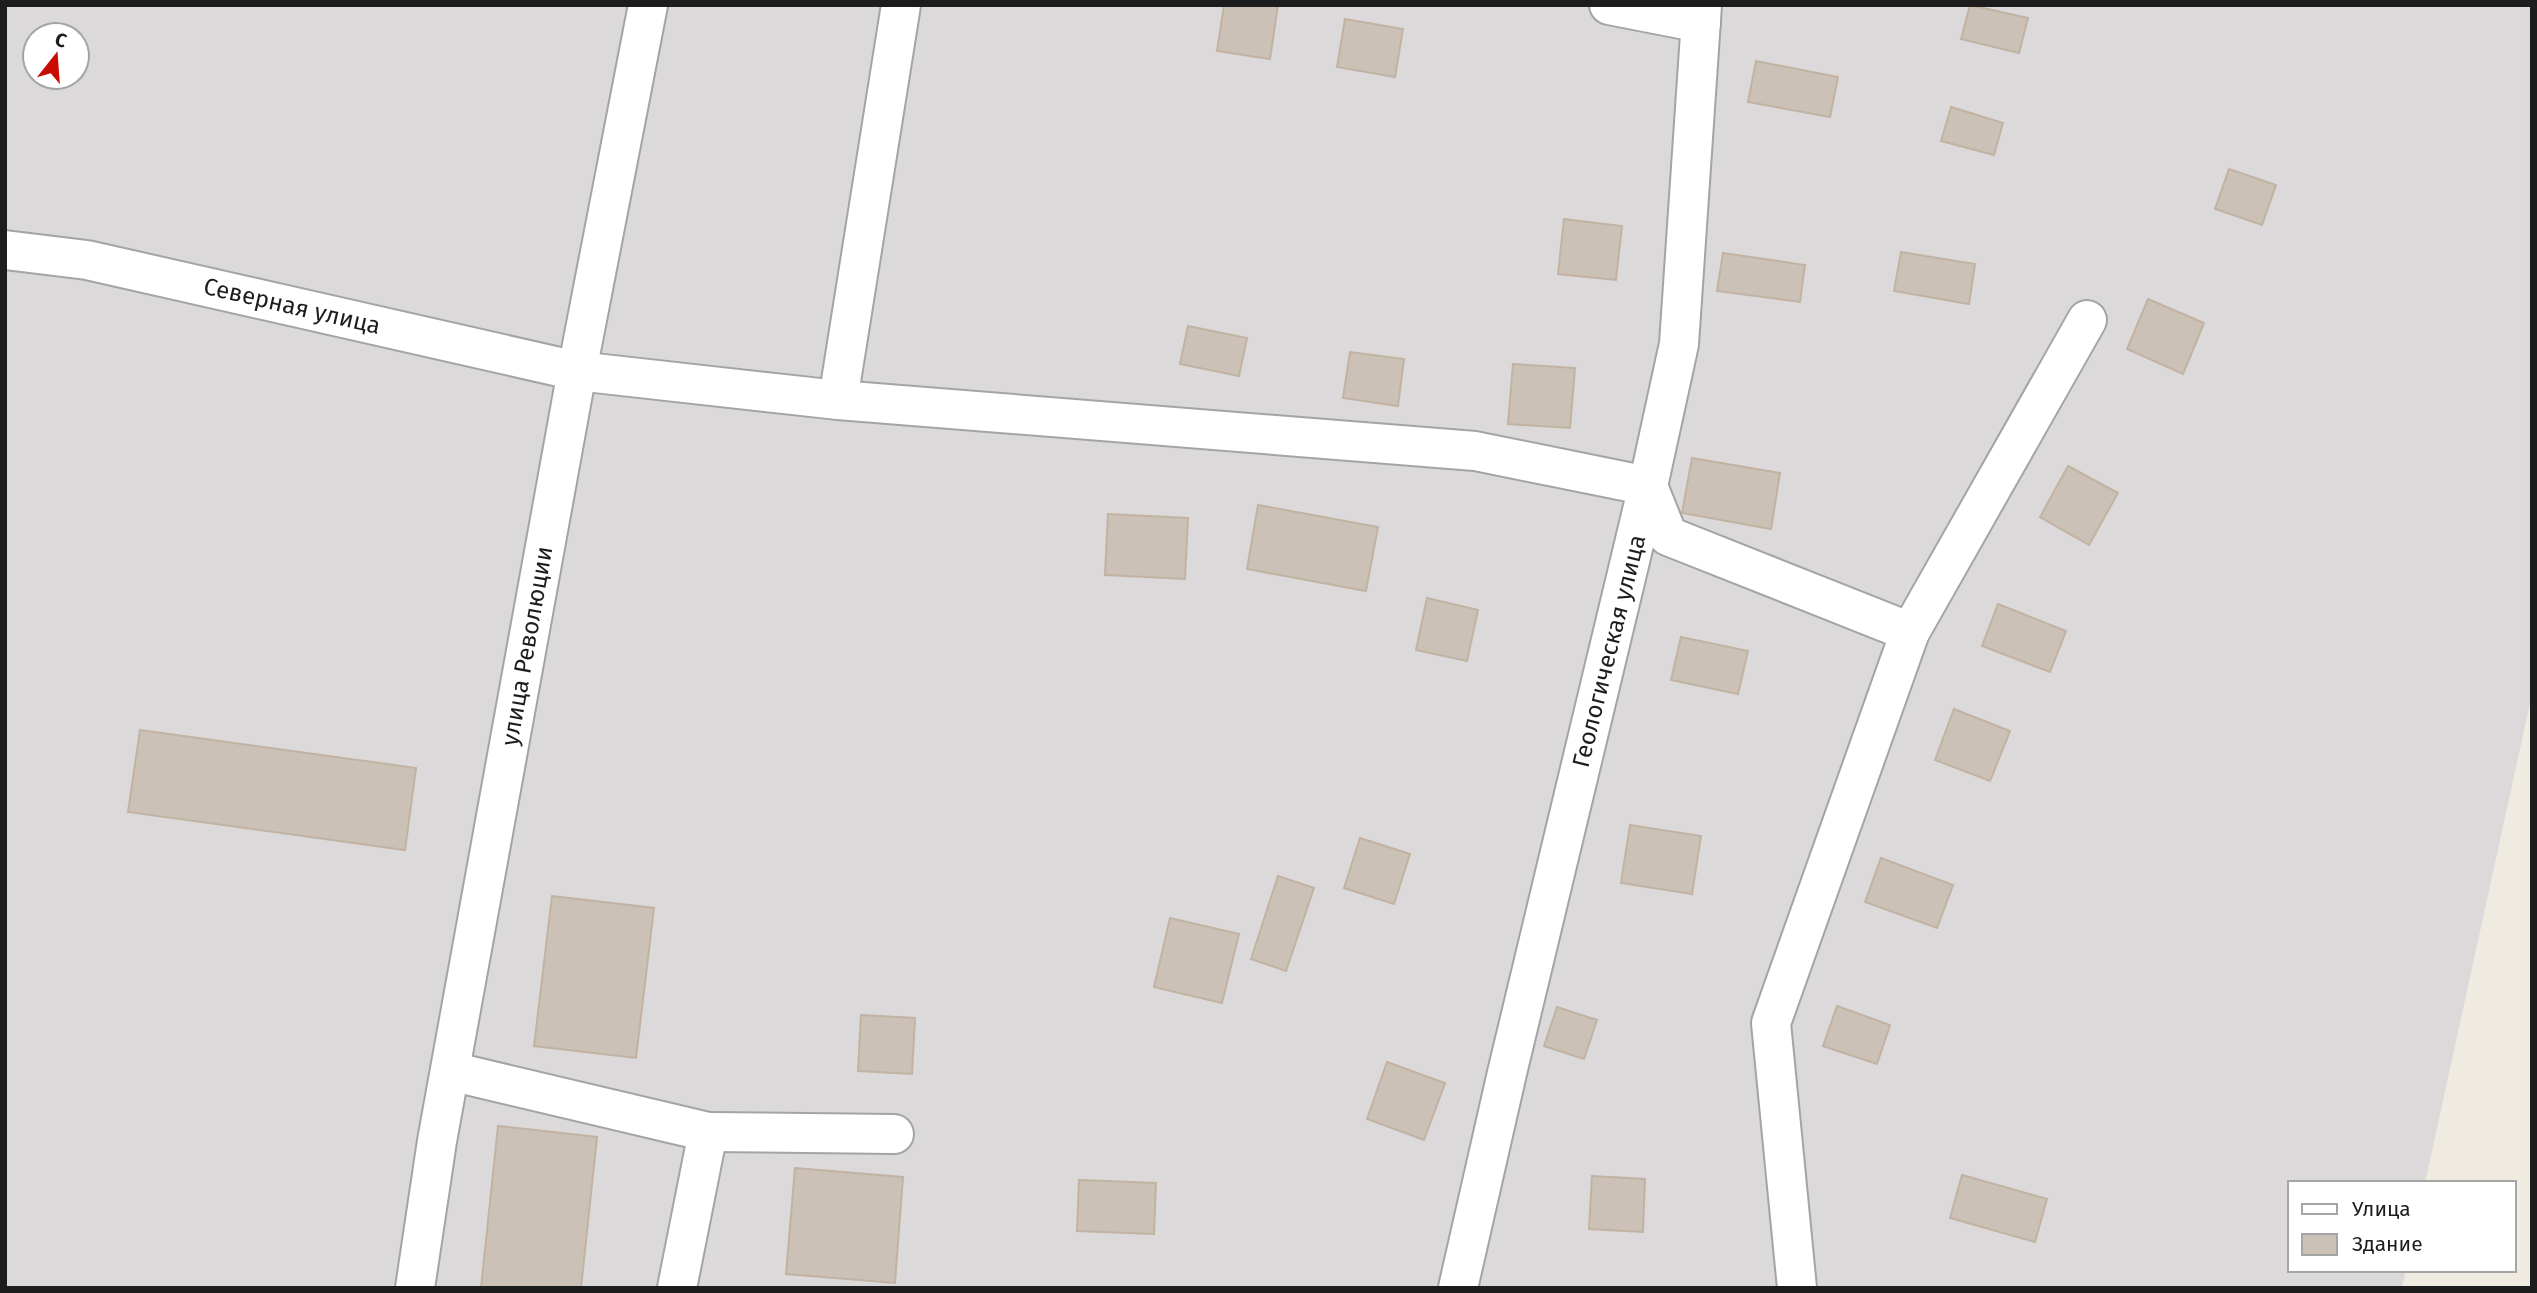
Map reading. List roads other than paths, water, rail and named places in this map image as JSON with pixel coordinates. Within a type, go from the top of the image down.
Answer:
[{"type":"street","name":"улица Революции","points":[[415,1288],[450,1071],[577,371],[648,5]]},
{"type":"street","points":[[838,400],[901,5]]},
{"type":"street","points":[[1609,5],[1702,14]]},
{"type":"street","name":"Геологическая улица","points":[[1458,1288],[1648,486],[1679,344],[1702,14]]},
{"type":"street","name":"Северная улица","points":[[5,250],[88,260],[577,371],[838,400],[1475,451],[1648,486]]},
{"type":"street","points":[[1797,1288],[1771,1023],[1910,632],[2087,320]]},
{"type":"street","points":[[1648,486],[1668,536],[1910,632]]},
{"type":"street","points":[[450,1071],[708,1132],[894,1134]]},
{"type":"street","points":[[677,1288],[708,1132]]}]
